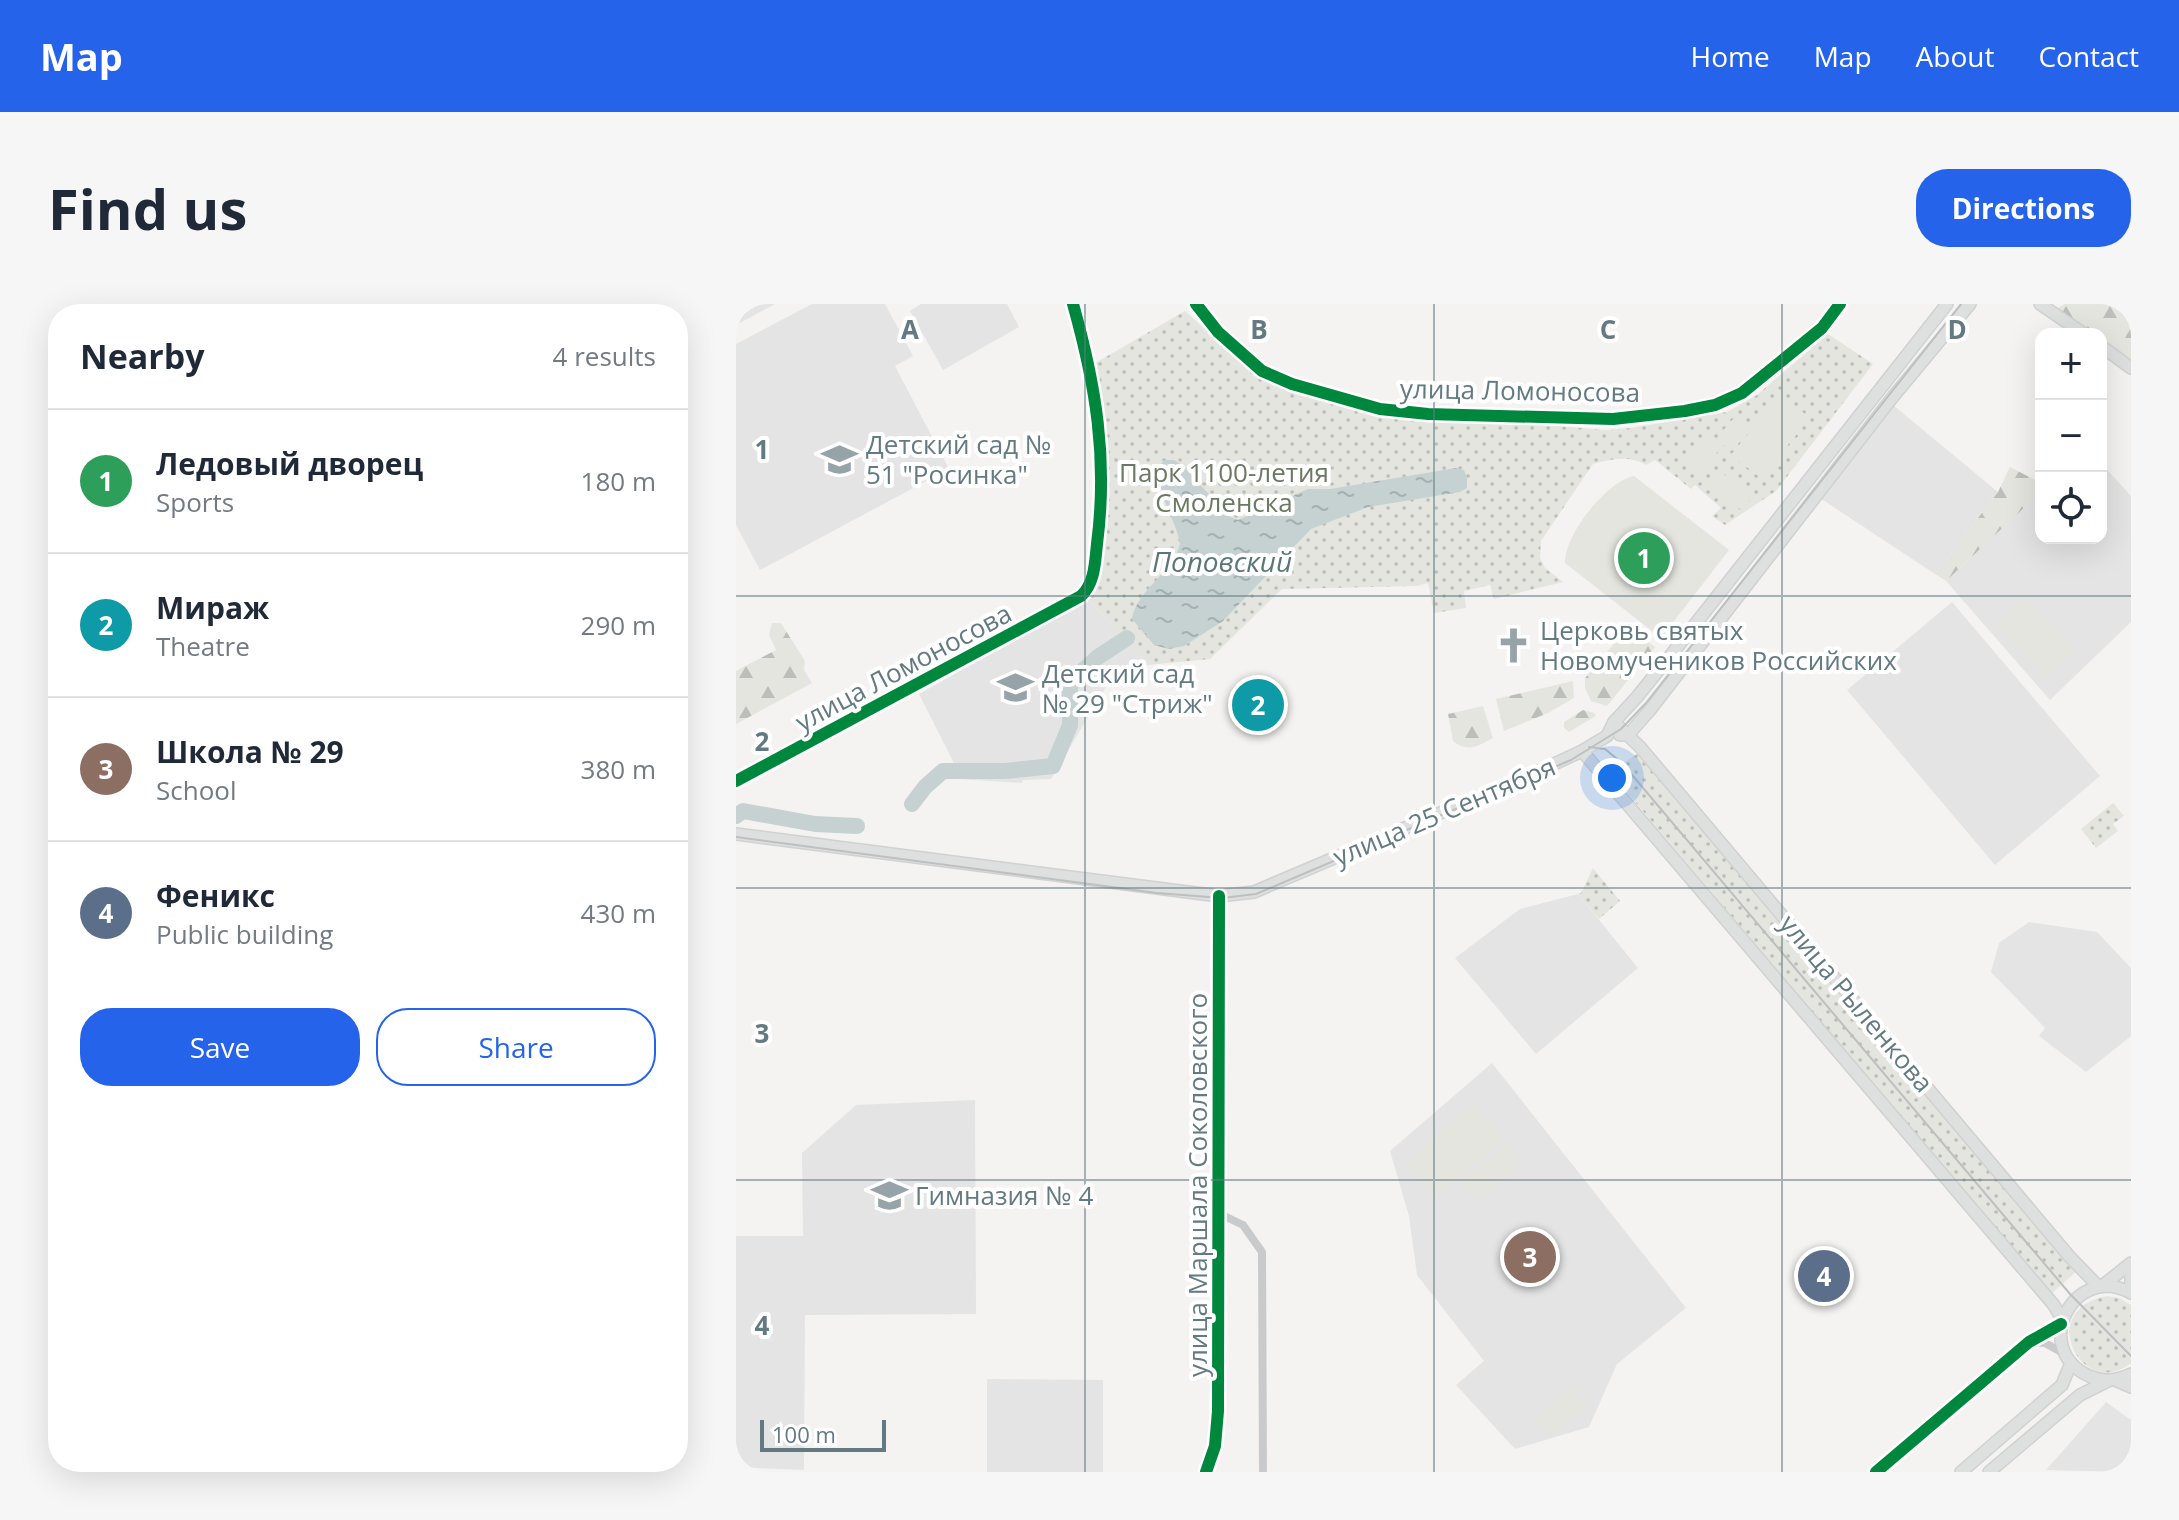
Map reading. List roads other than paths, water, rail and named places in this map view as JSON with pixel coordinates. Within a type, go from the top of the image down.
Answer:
[{"type":"main road","points":[[1943,307],[1687,635],[1614,722],[1607,736],[1628,735],[1650,710],[1929,351],[1970,304]]},
{"type":"main road","points":[[2040,304],[2075,328]]},
{"type":"main road","points":[[2107,350],[2131,368]]},
{"type":"main road","name":"улица Рыленкова","points":[[1614,722],[2069,1256],[2101,1287]]},
{"type":"main road","name":"улица 25 Сентября","points":[[738,835],[1219,896],[1254,892],[1582,751],[1607,736]]},
{"type":"main road","name":"улица Рыленкова","points":[[1582,751],[2053,1304],[2062,1322]]},
{"type":"main road","points":[[2131,1263],[2101,1287],[2075,1299],[2062,1322],[2062,1345],[2068,1359],[2082,1373],[2131,1387]]},
{"type":"main road","points":[[2131,1274],[2131,1285]]},
{"type":"main road","points":[[2101,1287],[2113,1286],[2131,1293]]},
{"type":"main road","points":[[1961,1472],[2062,1385],[2068,1359]]},
{"type":"main road","points":[[1989,1472],[2080,1395],[2131,1374]]},
{"type":"street","name":"улица Ломоносова","points":[[736,781],[1087,591],[1093,577],[1101,517],[1101,431],[1073,304]]},
{"type":"street","name":"улица Ломоносова","points":[[1196,304],[1218,332],[1262,371],[1292,384],[1380,409],[1428,414],[1613,419],[1715,405],[1742,393],[1822,328],[1840,304]]},
{"type":"street","name":"улица Маршала Соколовского","points":[[1206,1472],[1215,1446],[1218,1411],[1219,896]]},
{"type":"street","name":"улица Маршала Соколовского","points":[[1220,1214],[1243,1225],[1262,1252],[1263,1472]]},
{"type":"street","points":[[1876,1472],[2029,1342],[2062,1322]]},
{"type":"street","points":[[2029,1342],[2045,1343],[2068,1359]]},
{"type":"water","name":"Поповский","points":[[1164,460],[1174,460],[1182,465],[1230,517],[1238,520],[1308,489],[1330,489],[1456,468],[1464,470],[1467,488],[1460,492],[1368,507],[1311,529],[1223,621],[1184,646],[1169,649],[1154,645],[1132,619],[1140,599],[1170,564],[1180,544],[1161,489],[1160,468]]},
{"type":"waterway","points":[[912,804],[943,771],[1005,771],[1053,766],[1070,725],[1070,682],[1098,657],[1127,638]]},
{"type":"waterway","points":[[736,816],[743,811],[815,824],[857,826]]},
{"type":"tram line","points":[[736,837],[1157,893],[1222,898],[1256,894],[1571,760],[1621,729],[1646,703],[1961,304]]},
{"type":"tram line","points":[[1589,747],[1605,749],[1622,763],[2070,1294],[2131,1356]]},
{"type":"place","name":"Детский сад № 51 \"Росинка\"","points":[[840,459]]},
{"type":"place","name":"Ледовый дворец","points":[[1644,558]]},
{"type":"place","name":"Церковь святых Новомучеников Российских","points":[[1514,645]]},
{"type":"place","name":"Детский сад № 29 \"Стриж\"","points":[[1016,688]]},
{"type":"place","name":"Мираж","points":[[1258,705]]},
{"type":"place","name":"Гимназия № 4","points":[[889,1195]]},
{"type":"place","name":"Школа № 29","points":[[1530,1257]]},
{"type":"place","name":"Феникс","points":[[1824,1276]]},
{"type":"park label","name":"Парк 1100-летия Смоленска","points":[[1224,487]]}]
